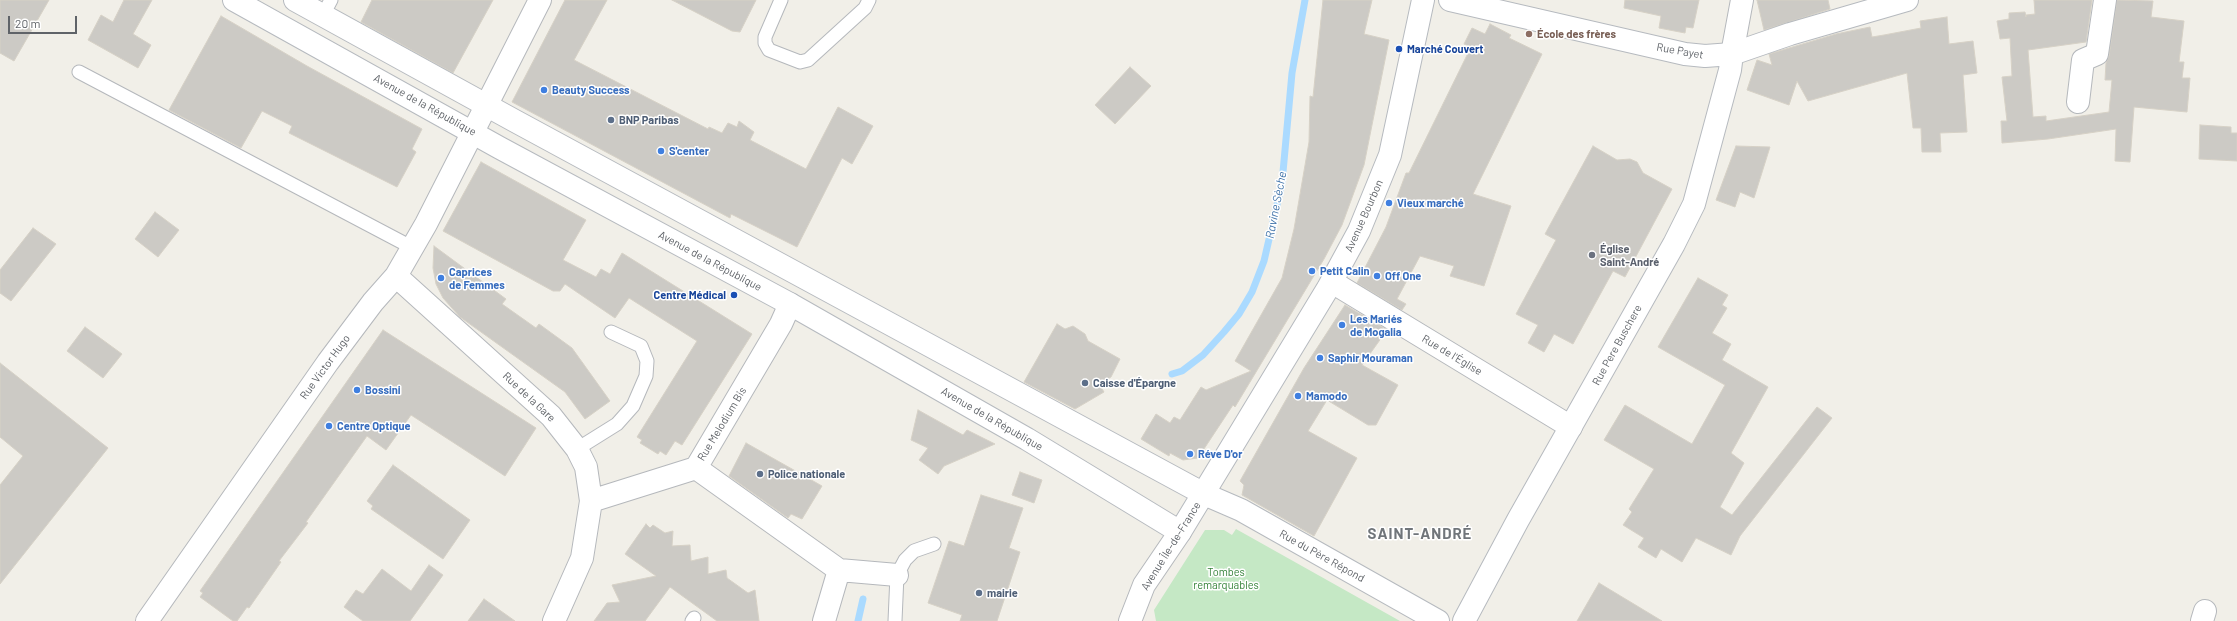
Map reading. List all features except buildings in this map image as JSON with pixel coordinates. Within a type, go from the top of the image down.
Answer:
[{"type":"main road","name":"Avenue de la République","points":[[234,0],[472,131],[500,148],[790,304],[1027,439],[1180,532]]},
{"type":"main road","points":[[295,0],[327,8],[487,104],[1204,494]]},
{"type":"main road","name":"Rue Victor Hugo","points":[[148,621],[328,362],[373,302],[396,276],[413,248],[464,151],[472,131],[540,0]]},
{"type":"main road","name":"Avenue Bourbon","points":[[1204,494],[1332,282],[1359,231],[1390,155],[1423,0]]},
{"type":"main road","name":"Rue Payet","points":[[1450,0],[1685,54],[1705,56],[1732,54],[1790,34],[1907,0]]},
{"type":"main road","name":"Rue Pere Buschere","points":[[1464,621],[1518,520],[1572,427],[1674,244],[1694,204],[1730,70],[1742,0]]},
{"type":"main road","points":[[2078,102],[2082,60],[2097,54],[2105,0]]},
{"type":"main road","name":"Rue de la Gare","points":[[396,276],[551,416],[577,449],[586,467],[591,501],[582,558],[554,621]]},
{"type":"main road","name":"Rue de l'Église","points":[[1332,282],[1572,427]]},
{"type":"main road","points":[[373,302],[402,295],[418,296]]},
{"type":"main road","name":"Rue Melodium Bis","points":[[591,501],[696,468],[781,324],[790,304]]},
{"type":"main road","points":[[696,468],[839,570],[897,575]]},
{"type":"main road","name":"Avenue Île-de-France","points":[[1130,621],[1144,585],[1204,494]]},
{"type":"main road","name":"Rue du Père Répond","points":[[1204,494],[1241,510],[1438,621]]},
{"type":"main road","points":[[824,621],[839,570]]},
{"type":"lane","points":[[782,0],[765,36],[765,43],[769,50],[800,62],[808,60],[865,8],[870,0]]},
{"type":"lane","points":[[79,72],[413,248]]},
{"type":"lane","points":[[577,449],[617,424],[633,406],[646,376],[647,361],[641,346],[611,332]]},
{"type":"lane","points":[[895,621],[897,575],[905,560],[914,551],[934,544]]},
{"type":"green space","name":"Tombes remarquables","points":[[1236,529],[1400,621],[1156,621],[1154,610],[1205,530],[1224,530],[1232,535]]},
{"type":"waterway","name":"Ravine Sèche","points":[[1172,374],[1182,371],[1203,355],[1239,314],[1252,292],[1264,261],[1282,183],[1292,73],[1305,0]]},
{"type":"waterway","name":"Ravine Sèche","points":[[858,621],[863,599]]},
{"type":"place","name":"École des frères","points":[[1529,34]]},
{"type":"place","name":"Marché Couvert","points":[[1399,49]]},
{"type":"place","name":"Beauty Success","points":[[544,90]]},
{"type":"place","name":"BNP Paribas","points":[[611,120]]},
{"type":"place","name":"S'center","points":[[661,151]]},
{"type":"place","name":"Vieux marché","points":[[1389,203]]},
{"type":"place","name":"Église Saint-André","points":[[1592,255]]},
{"type":"place","name":"Petit Calin","points":[[1312,271]]},
{"type":"place","name":"Off One","points":[[1377,276]]},
{"type":"place","name":"Caprices de Femmes","points":[[441,278]]},
{"type":"place","name":"Centre Médical","points":[[734,295]]},
{"type":"place","name":"Les Mariés de Mogalia","points":[[1342,325]]},
{"type":"place","name":"Saphir Mouraman","points":[[1320,358]]},
{"type":"place","name":"Caisse d'Épargne","points":[[1085,383]]},
{"type":"place","name":"Bossini","points":[[357,390]]},
{"type":"place","name":"Mamodo","points":[[1298,396]]},
{"type":"place","name":"Centre Optique","points":[[329,426]]},
{"type":"place","name":"Réve D'or","points":[[1190,454]]},
{"type":"place","name":"Police nationale","points":[[760,474]]},
{"type":"place","name":"mairie","points":[[979,593]]},
{"type":"district","name":"SAINT-ANDRÉ","points":[[1420,534]]}]
